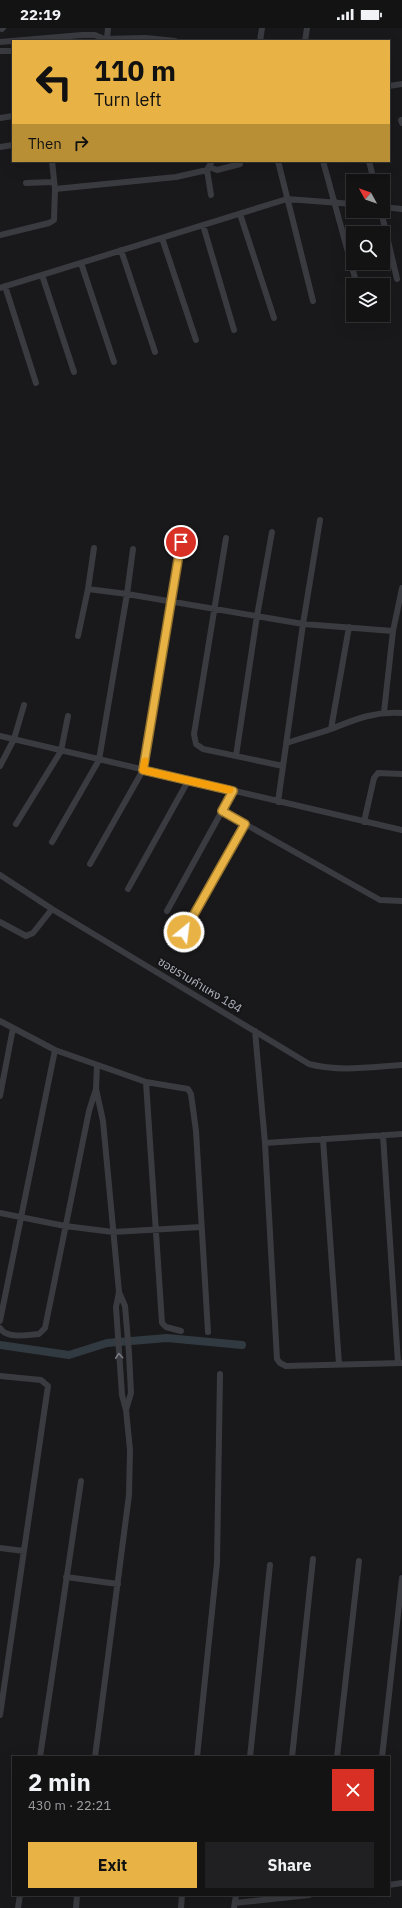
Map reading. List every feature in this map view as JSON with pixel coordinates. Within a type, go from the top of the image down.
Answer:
[{"type":"street","points":[[104,40],[108,28]]},
{"type":"street","points":[[260,40],[262,28]]},
{"type":"street","points":[[305,40],[307,28]]},
{"type":"street","points":[[30,40],[96,38],[104,40],[146,38],[165,40]]},
{"type":"street","points":[[0,42],[12,41]]},
{"type":"street","points":[[0,51],[12,51]]},
{"type":"street","points":[[390,86],[402,84]]},
{"type":"street","points":[[0,118],[12,116]]},
{"type":"street","points":[[0,147],[12,145]]},
{"type":"street","points":[[0,235],[49,223],[54,220],[55,189],[53,182],[52,162]]},
{"type":"street","points":[[278,162],[313,301]]},
{"type":"street","points":[[323,162],[355,278]]},
{"type":"street","points":[[370,162],[373,174]]},
{"type":"street","points":[[55,189],[176,177],[209,166],[217,170],[240,164]]},
{"type":"street","points":[[209,166],[211,195]]},
{"type":"street","points":[[26,183],[53,182]]},
{"type":"street","points":[[36,383],[2,287],[287,199],[346,203]]},
{"type":"street","points":[[390,208],[402,209]]},
{"type":"street","points":[[240,214],[274,318]]},
{"type":"street","points":[[383,218],[397,279]]},
{"type":"street","points":[[202,225],[234,330]]},
{"type":"street","points":[[162,238],[196,340]]},
{"type":"street","points":[[121,250],[156,352]]},
{"type":"street","points":[[81,263],[114,362]]},
{"type":"street","points":[[42,275],[74,372]]},
{"type":"street","points":[[278,802],[303,624],[320,520]]},
{"type":"street","points":[[236,756],[257,616],[272,532]]},
{"type":"street","points":[[226,538],[216,608],[194,734],[196,744],[203,749],[284,766]]},
{"type":"street","points":[[90,864],[143,770],[181,542]]},
{"type":"street","points":[[78,636],[88,589],[94,548]]},
{"type":"street","points":[[52,842],[99,760],[127,594],[133,549]]},
{"type":"street","points":[[384,712],[393,631],[402,588]]},
{"type":"street","points":[[88,589],[216,608],[303,624],[393,631]]},
{"type":"street","points":[[331,729],[349,627]]},
{"type":"street","points":[[0,766],[14,739],[24,705]]},
{"type":"street","points":[[287,743],[331,729],[348,721],[384,712],[402,713]]},
{"type":"street","points":[[16,824],[61,751],[68,716]]},
{"type":"street","points":[[0,736],[402,830]]},
{"type":"street","points":[[364,822],[374,778],[378,773],[382,772],[402,774]]},
{"type":"street","points":[[128,889],[188,781]]},
{"type":"street","points":[[167,912],[233,791]]},
{"type":"street","points":[[222,811],[380,900],[402,901]]},
{"type":"street","points":[[184,932],[245,824]]},
{"type":"street","name":"ซอยรามคำแหง 184","points":[[0,875],[52,909],[309,1064],[324,1068],[402,1065]]},
{"type":"street","points":[[0,922],[26,936],[33,933],[52,909]]},
{"type":"street","points":[[0,1020],[55,1050],[146,1082],[188,1089],[191,1094],[196,1131],[208,1332]]},
{"type":"street","points":[[0,1096],[13,1028]]},
{"type":"street","points":[[255,1031],[265,1143],[278,1359],[280,1363],[286,1366],[400,1363],[383,1135]]},
{"type":"street","points":[[0,1321],[55,1050]]},
{"type":"street","points":[[95,1756],[129,1495],[130,1450],[126,1410],[122,1395],[116,1307],[119,1292],[103,1121],[96,1089],[97,1065]]},
{"type":"street","points":[[146,1082],[162,1323],[166,1328],[181,1330]]},
{"type":"street","points":[[0,1328],[6,1334],[11,1335],[39,1334],[43,1331],[89,1111],[96,1089]]},
{"type":"street","points":[[265,1143],[402,1134]]},
{"type":"street","points":[[323,1139],[339,1364]]},
{"type":"street","points":[[0,1213],[64,1226],[113,1232],[201,1228]]},
{"type":"street","points":[[119,1292],[125,1306],[131,1393],[126,1410]]},
{"type":"street","points":[[197,1756],[217,1563],[220,1374]]},
{"type":"street","points":[[0,1384],[1,1376],[41,1380],[48,1386],[0,1714]]},
{"type":"street","points":[[40,1756],[81,1482]]},
{"type":"street","points":[[0,1548],[24,1551]]},
{"type":"street","points":[[292,1756],[313,1559]]},
{"type":"street","points":[[337,1756],[359,1561]]},
{"type":"street","points":[[250,1756],[270,1565]]},
{"type":"street","points":[[66,1577],[118,1584]]},
{"type":"street","points":[[382,1756],[402,1578]]},
{"type":"street","points":[[390,1885],[402,1883]]},
{"type":"street","points":[[18,1908],[20,1896]]},
{"type":"street","points":[[76,1908],[78,1896]]},
{"type":"street","points":[[181,1908],[182,1896]]},
{"type":"street","points":[[235,1905],[277,1897],[293,1896]]},
{"type":"waterway","points":[[0,1345],[69,1355],[107,1343],[167,1338],[242,1345]]},
{"type":"slow traffic","points":[[145,761],[143,770],[230,790]]},
{"type":"route","points":[[181,542],[143,770],[233,791],[222,811],[245,824],[184,932]]}]
